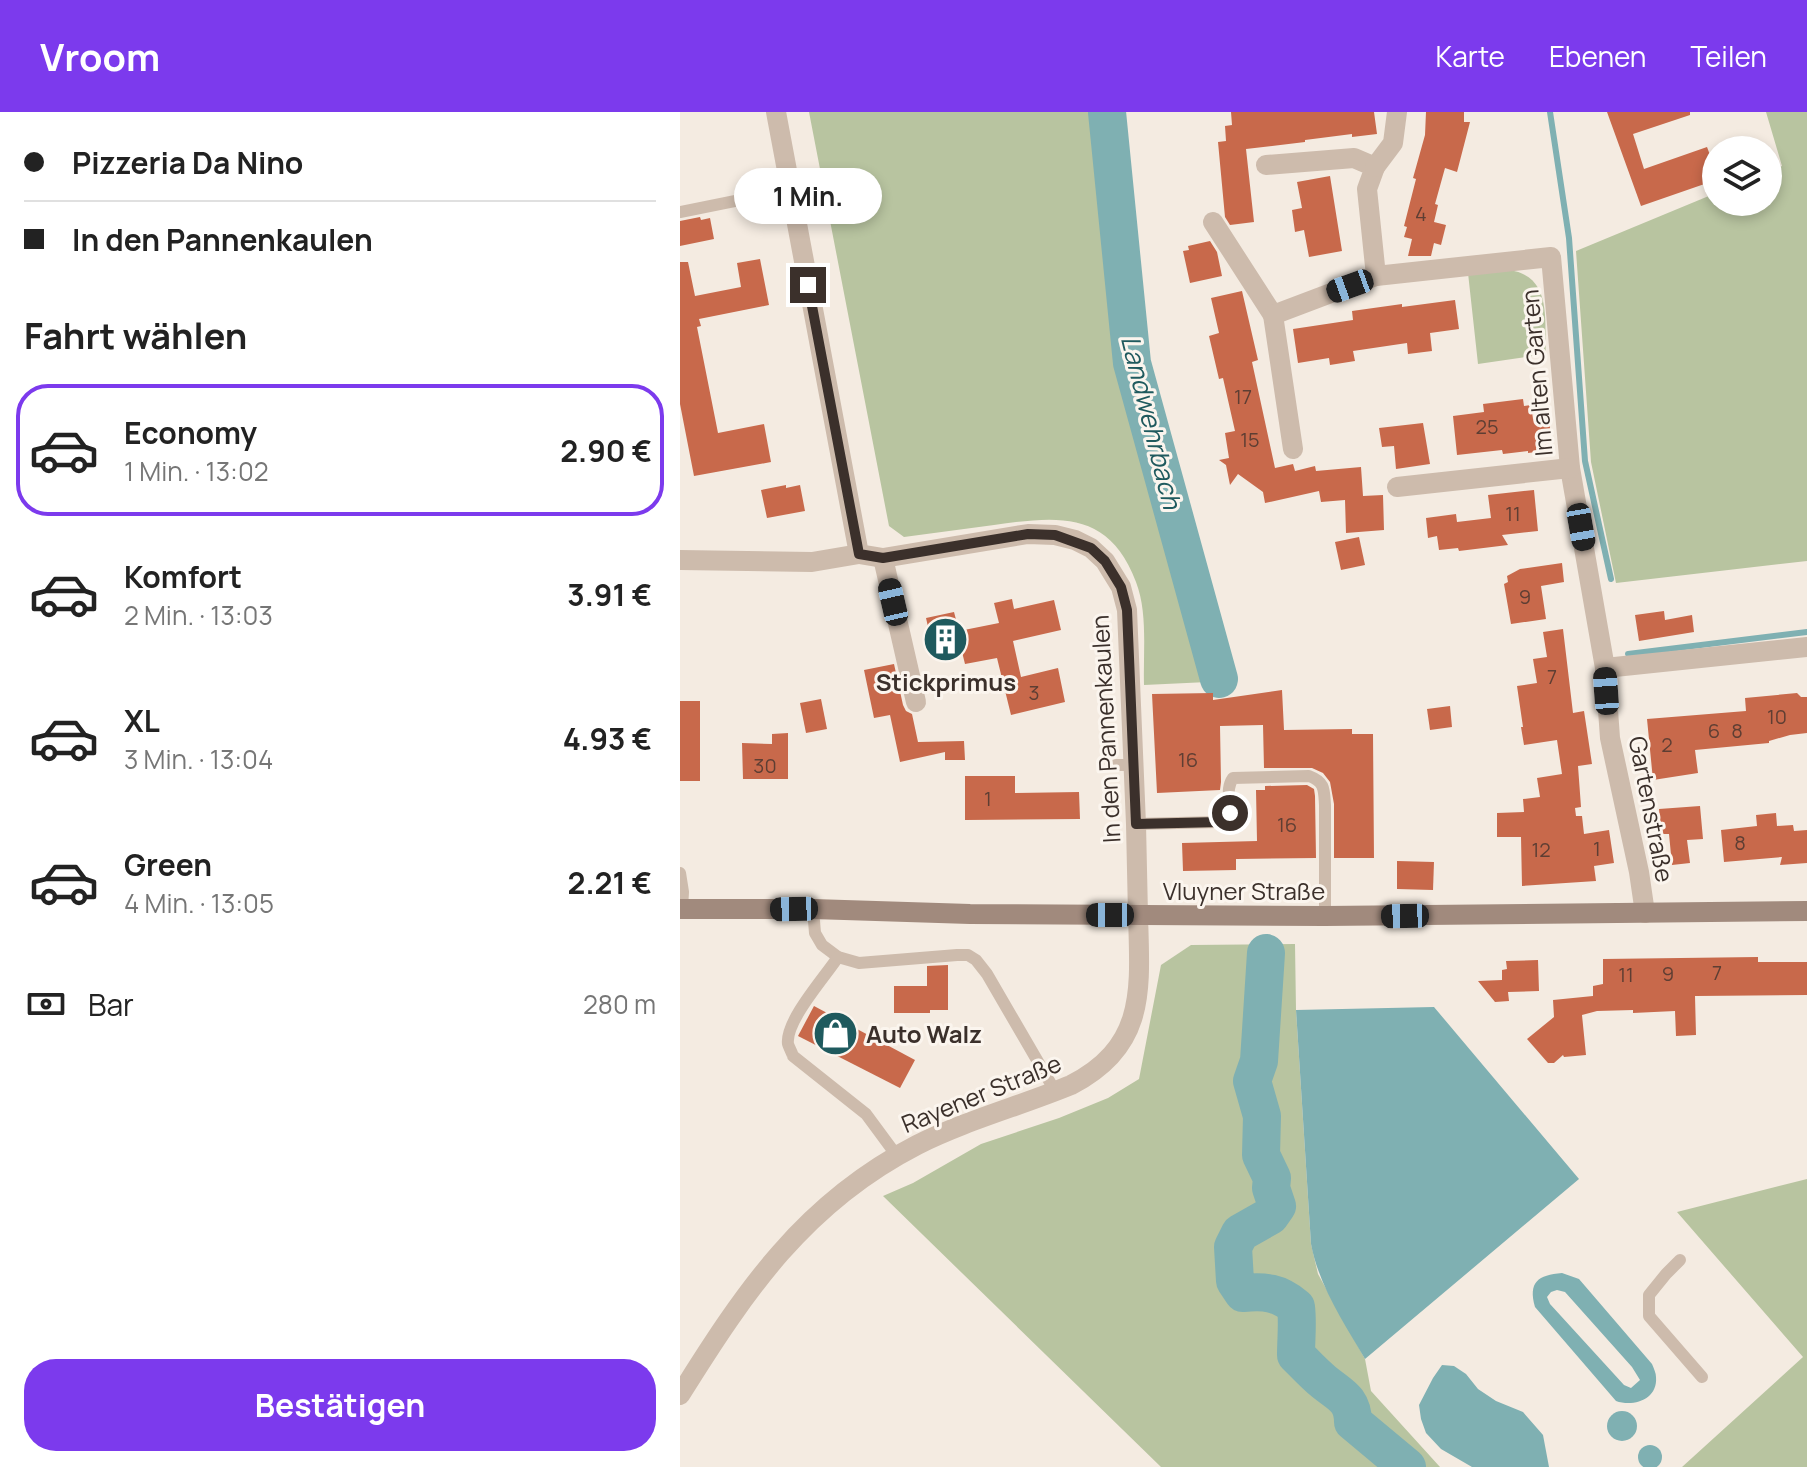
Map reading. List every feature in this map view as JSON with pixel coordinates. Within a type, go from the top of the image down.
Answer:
[{"type":"main road","name":"Vluyner Straße","points":[[681,909],[1325,916],[1807,911]]},
{"type":"street","points":[[776,112],[859,554]]},
{"type":"street","points":[[1376,276],[1367,189],[1375,167],[1393,143],[1397,112]]},
{"type":"street","points":[[1266,165],[1354,158],[1375,167]]},
{"type":"street","points":[[1213,222],[1273,315],[1293,449]]},
{"type":"street","name":"Im alten Garten","points":[[1273,315],[1376,276],[1551,257],[1570,468]]},
{"type":"street","points":[[1397,487],[1570,468]]},
{"type":"street","name":"Gartenstraße","points":[[1570,468],[1605,668],[1610,738],[1645,913]]},
{"type":"street","name":"In den Pannenkaulen","points":[[680,560],[812,562],[859,554],[883,558],[1028,534],[1055,535],[1091,548],[1105,561],[1121,587],[1127,610],[1124,765],[1136,824],[1138,915]]},
{"type":"street","points":[[883,558],[916,702]]},
{"type":"street","points":[[1605,668],[1807,647]]},
{"type":"street","name":"Rayener Straße","points":[[680,1395],[732,1314],[781,1250],[829,1204],[897,1156],[960,1125],[1087,1077],[1110,1057],[1128,1032],[1137,1005],[1138,915]]},
{"type":"lane","points":[[680,212],[790,190]]},
{"type":"lane","points":[[1136,824],[1219,822],[1230,813],[1229,784],[1233,778],[1309,776],[1318,780],[1325,791],[1325,916]]},
{"type":"lane","points":[[680,873],[683,892],[681,909]]},
{"type":"lane","points":[[813,909],[815,933],[822,945],[838,957],[859,963],[957,955],[968,955],[976,960],[996,987],[1055,1091]]},
{"type":"lane","points":[[838,957],[804,1003],[791,1027],[788,1045],[793,1056],[866,1114],[897,1156]]},
{"type":"lane","points":[[1680,1260],[1649,1295],[1649,1316],[1702,1377]]},
{"type":"green space","points":[[809,112],[1118,112],[1142,362],[1229,681],[1144,685],[1144,620],[1140,594],[1125,559],[1111,541],[1096,530],[1079,523],[1039,520],[904,537],[889,526]]},
{"type":"green space","points":[[1766,112],[1807,112],[1807,561],[1616,583],[1591,462],[1576,251],[1702,199],[1702,216],[1782,216],[1782,136],[1773,136]]},
{"type":"green space","points":[[1509,270],[1523,274],[1540,291],[1545,315],[1546,354],[1478,364],[1468,273]]},
{"type":"green space","points":[[1295,944],[1296,1010],[1311,1244],[1318,1274],[1365,1359],[1371,1391],[1440,1467],[1161,1467],[883,1196],[913,1183],[981,1144],[1108,1098],[1139,1079],[1161,965],[1191,945]]},
{"type":"green space","points":[[1807,1179],[1807,1467],[1682,1467],[1803,1357],[1677,1212]]},
{"type":"water","points":[[1434,1007],[1579,1179],[1365,1359],[1326,1289],[1311,1244],[1296,1010]]},
{"type":"water","points":[[1562,1273],[1579,1279],[1652,1364],[1656,1385],[1649,1396],[1637,1402],[1616,1401],[1535,1307],[1534,1286],[1541,1278]],"holes":[[[1551,1292],[1565,1292],[1632,1367],[1640,1380],[1631,1388],[1624,1385],[1550,1304],[1547,1297]]]},
{"type":"water","points":[[1442,1365],[1454,1366],[1496,1401],[1523,1412],[1543,1435],[1549,1467],[1472,1467],[1441,1449],[1426,1433],[1419,1405]]},
{"type":"water","points":[[1622,1411],[1632,1416],[1637,1426],[1632,1436],[1622,1441],[1612,1436],[1607,1426],[1612,1416]]},
{"type":"water","points":[[1645,1446],[1655,1446],[1661,1452],[1661,1462],[1655,1468],[1645,1468],[1639,1462],[1639,1452]]},
{"type":"building","points":[[1231,112],[1374,112],[1377,134],[1352,137],[1352,134],[1246,149],[1254,222],[1230,225],[1225,217],[1218,142],[1226,141],[1225,126],[1232,125]]},
{"type":"building","points":[[1426,112],[1464,112],[1464,122],[1470,122],[1457,172],[1445,168],[1435,204],[1438,205],[1434,222],[1446,225],[1441,245],[1434,243],[1431,256],[1408,256],[1412,239],[1404,237],[1407,227],[1404,226],[1425,135]]},
{"type":"building","points":[[1607,112],[1690,112],[1690,115],[1633,134],[1644,169],[1702,149],[1702,185],[1641,206]]},
{"type":"building","points":[[1330,176],[1342,251],[1309,257],[1304,230],[1295,232],[1292,210],[1302,208],[1297,182]]},
{"type":"building","points":[[700,217],[701,220],[710,218],[714,239],[680,246],[680,221]]},
{"type":"building","points":[[1210,241],[1217,252],[1222,276],[1190,283],[1183,251],[1189,250],[1188,246]]},
{"type":"building","points":[[760,259],[769,305],[699,319],[701,326],[697,327],[718,433],[764,424],[771,462],[694,476],[680,404],[680,262],[688,262],[695,296],[741,287],[737,263]]},
{"type":"building","points":[[1242,291],[1258,360],[1252,362],[1275,468],[1293,464],[1295,471],[1315,466],[1316,471],[1361,467],[1363,496],[1383,495],[1384,530],[1346,533],[1345,500],[1321,502],[1319,491],[1265,503],[1263,492],[1238,474],[1230,485],[1226,465],[1219,460],[1229,458],[1225,433],[1235,431],[1223,378],[1219,379],[1209,336],[1219,333],[1211,298]]},
{"type":"building","points":[[1455,300],[1459,329],[1430,333],[1432,351],[1408,354],[1407,343],[1353,351],[1355,361],[1330,365],[1329,358],[1298,363],[1293,329],[1353,320],[1352,311]]},
{"type":"building","points":[[1523,399],[1524,406],[1531,405],[1533,419],[1549,417],[1552,450],[1503,454],[1502,450],[1457,455],[1453,416],[1484,412],[1483,404]]},
{"type":"building","points":[[1423,423],[1430,464],[1396,469],[1394,446],[1382,447],[1379,428]]},
{"type":"building","points":[[786,485],[786,488],[800,485],[805,511],[767,518],[761,490]]},
{"type":"building","points":[[1534,490],[1538,531],[1502,535],[1508,545],[1459,551],[1458,548],[1439,550],[1437,536],[1428,538],[1426,518],[1456,514],[1457,522],[1491,518],[1488,495]]},
{"type":"building","points":[[1359,537],[1365,565],[1341,570],[1335,542]]},
{"type":"building","points":[[1562,563],[1564,582],[1541,586],[1546,619],[1511,624],[1504,584],[1508,582],[1507,576],[1520,569]]},
{"type":"building","points":[[1012,599],[1014,609],[1054,600],[1061,630],[1013,641],[1021,677],[1058,668],[1065,702],[1011,715],[997,658],[965,664],[961,648],[934,653],[926,618],[954,612],[959,631],[999,623],[994,603]]},
{"type":"building","points":[[1664,611],[1665,620],[1692,615],[1694,632],[1639,641],[1635,615]]},
{"type":"building","points":[[1563,629],[1573,713],[1584,711],[1592,764],[1578,766],[1581,807],[1575,808],[1576,816],[1582,816],[1584,834],[1609,830],[1614,863],[1594,866],[1596,881],[1522,886],[1521,837],[1497,837],[1497,813],[1524,812],[1523,799],[1540,797],[1537,778],[1562,774],[1557,740],[1524,745],[1517,686],[1537,683],[1533,659],[1547,657],[1543,632]]},
{"type":"building","points":[[894,664],[903,705],[912,714],[918,742],[964,741],[965,760],[945,760],[945,752],[900,762],[890,715],[874,718],[864,670]]},
{"type":"building","points":[[1282,690],[1284,730],[1352,729],[1352,734],[1373,734],[1374,858],[1334,858],[1334,804],[1330,782],[1323,773],[1312,768],[1264,768],[1263,725],[1220,726],[1220,790],[1157,793],[1152,694],[1213,693],[1213,700]]},
{"type":"building","points":[[1797,693],[1807,697],[1807,733],[1769,743],[1695,750],[1698,773],[1653,780],[1647,719],[1746,711],[1745,698]]},
{"type":"building","points":[[821,699],[827,729],[806,733],[800,703]]},
{"type":"building","points":[[680,701],[700,701],[700,781],[680,781]]},
{"type":"building","points":[[1450,706],[1452,727],[1430,730],[1427,709]]},
{"type":"building","points":[[788,733],[788,779],[743,779],[742,743],[772,744],[772,734]]},
{"type":"building","points":[[965,776],[1015,776],[1015,793],[1079,792],[1080,819],[965,820]]},
{"type":"building","points":[[1307,785],[1314,789],[1315,796],[1316,858],[1236,859],[1236,870],[1183,871],[1182,843],[1257,841],[1256,790],[1265,790],[1265,786]]},
{"type":"building","points":[[1700,806],[1703,839],[1687,840],[1690,863],[1672,865],[1669,834],[1661,834],[1659,809]]},
{"type":"building","points":[[1776,813],[1777,826],[1793,825],[1794,831],[1807,830],[1807,863],[1780,865],[1782,857],[1724,862],[1721,830],[1757,826],[1756,815]]},
{"type":"building","points":[[1397,861],[1434,862],[1433,890],[1397,889]]},
{"type":"building","points":[[1758,957],[1758,962],[1807,962],[1807,995],[1695,996],[1696,1035],[1676,1036],[1675,1011],[1597,1011],[1582,1015],[1586,1055],[1563,1055],[1554,1063],[1548,1063],[1527,1039],[1554,1017],[1553,1000],[1593,996],[1593,986],[1603,984],[1603,959]]},
{"type":"building","points":[[1538,960],[1539,991],[1508,992],[1509,1001],[1495,1002],[1478,981],[1502,980],[1502,970],[1507,969],[1506,961]]},
{"type":"building","points":[[948,965],[948,1010],[894,1013],[894,986],[927,986],[927,966]]},
{"type":"building","points":[[814,1006],[915,1060],[900,1088],[798,1036]]},
{"type":"waterway","name":"Landwehrbach","points":[[1107,112],[1132,363],[1219,679]]},
{"type":"waterway","points":[[1550,112],[1569,238],[1585,461],[1611,579]]},
{"type":"waterway","points":[[1628,654],[1807,632]]},
{"type":"waterway","name":"Landwehrbach","points":[[1266,953],[1259,1061],[1252,1081],[1262,1116],[1261,1155],[1272,1178],[1271,1188],[1277,1206],[1270,1216],[1240,1233],[1233,1247],[1235,1281],[1243,1293],[1271,1294],[1296,1307],[1296,1355],[1344,1398],[1351,1408],[1353,1422],[1407,1467]]},
{"type":"place","name":"Stickprimus","points":[[946,639]]},
{"type":"place","name":"Auto Walz","points":[[835,1033]]},
{"type":"route","points":[[808,285],[859,554],[883,558],[1028,534],[1055,535],[1091,548],[1105,561],[1121,587],[1127,610],[1136,824],[1219,822],[1230,813]]}]
